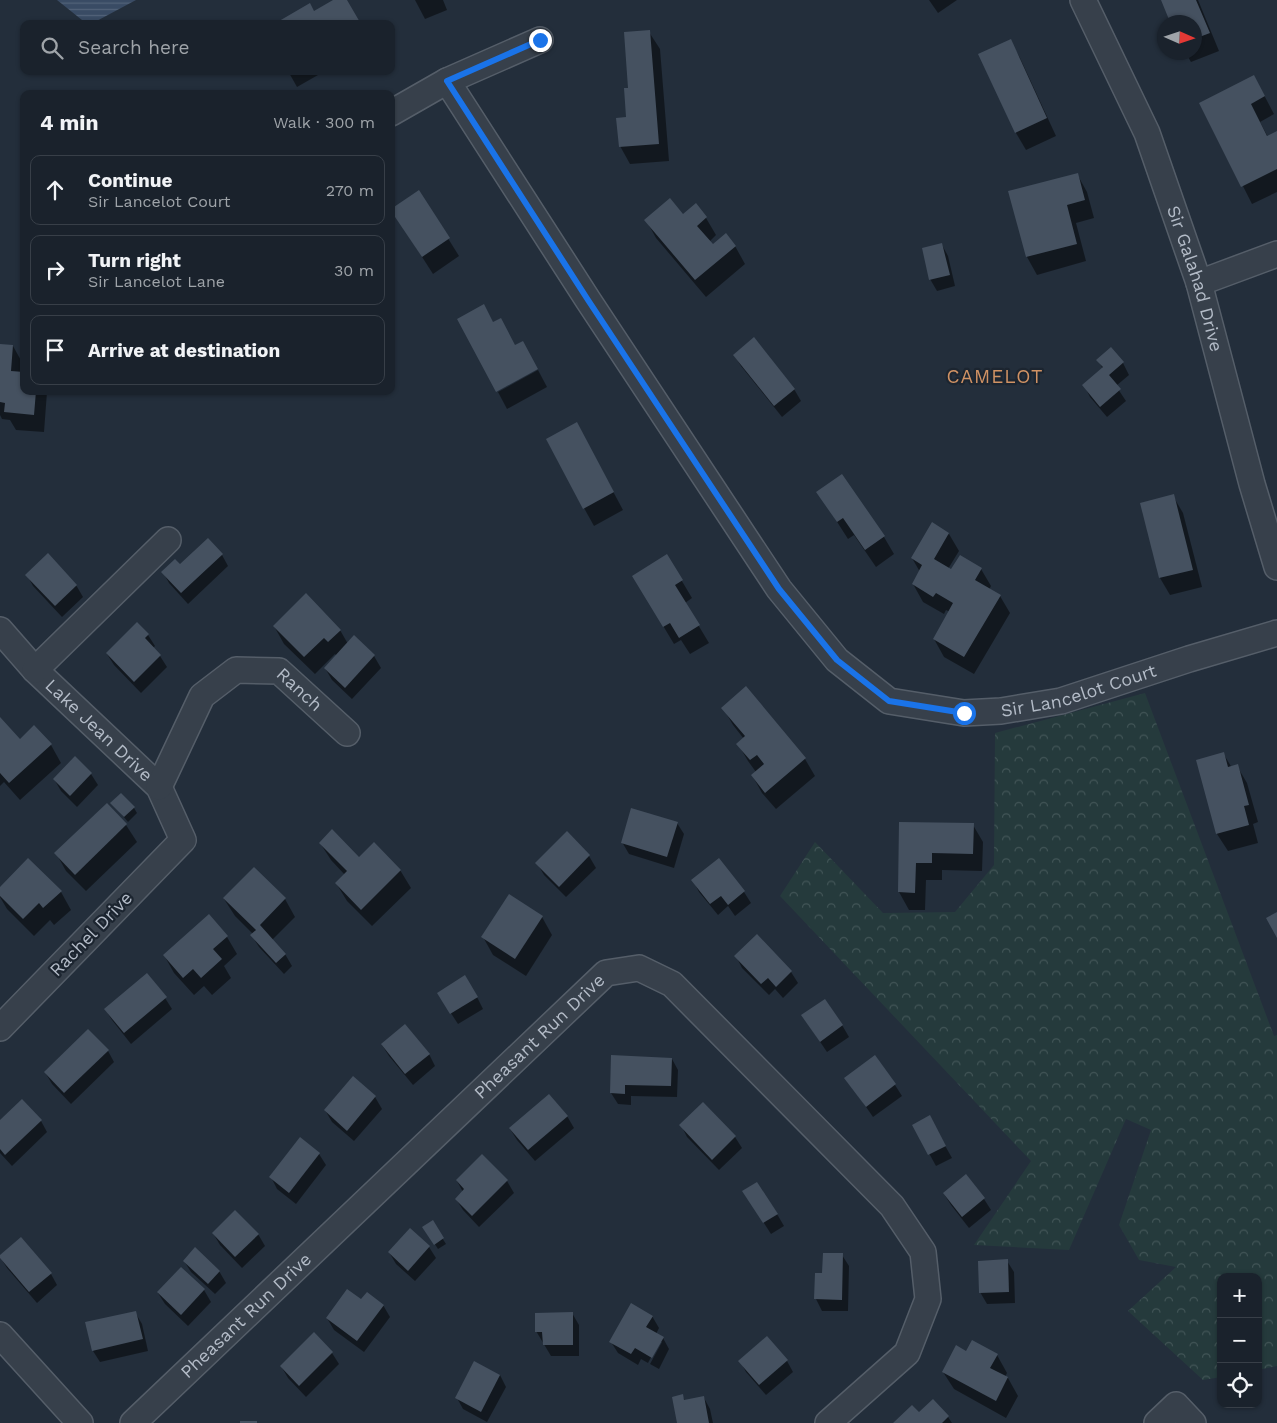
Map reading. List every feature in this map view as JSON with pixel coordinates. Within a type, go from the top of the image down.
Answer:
[{"type":"street","name":"Sir Galahad Drive","points":[[1083,0],[1147,133],[1199,283],[1252,484],[1277,567]]},
{"type":"street","points":[[395,110],[447,81],[540,40]]},
{"type":"street","name":"Sir Lancelot Court","points":[[447,81],[593,308],[779,589],[837,660],[889,701],[964,713],[1001,711],[1061,701],[1188,659],[1277,633]]},
{"type":"street","points":[[1199,283],[1277,254]]},
{"type":"street","points":[[35,670],[168,540]]},
{"type":"street","name":"Lake Jean Drive","points":[[0,630],[35,670],[159,787],[183,840]]},
{"type":"street","name":"Ranch","points":[[159,787],[202,696],[236,670],[279,671],[347,733]]},
{"type":"street","name":"Rachel Drive","points":[[0,1028],[183,840]]},
{"type":"street","name":"Pheasant Run Drive","points":[[133,1423],[606,973],[639,968],[672,984],[892,1206],[923,1252],[928,1298],[907,1353],[828,1423]]},
{"type":"street","points":[[0,1335],[80,1423]]},
{"type":"street","points":[[1157,1423],[1176,1405],[1193,1423]]},
{"type":"green space","points":[[1145,693],[1274,1036],[1277,1035],[1277,1366],[1262,1369],[1262,1273],[1217,1273],[1217,1378],[1203,1380],[1128,1311],[1176,1267],[1139,1260],[1119,1225],[1151,1130],[1126,1119],[1069,1250],[974,1245],[1031,1161],[780,896],[815,842],[883,913],[955,912],[994,865],[995,733]]},
{"type":"water","points":[[57,0],[136,0],[98,20],[82,20]]},
{"type":"building","points":[[333,0],[347,0],[359,20],[281,20],[310,3],[314,11]]},
{"type":"building","points":[[1161,0],[1196,0],[1210,33],[1202,36],[1202,15],[1167,15]]},
{"type":"building","points":[[650,30],[659,144],[619,147],[616,118],[626,117],[624,88],[628,88],[624,32]]},
{"type":"building","points":[[1011,39],[1047,118],[1015,133],[978,54]]},
{"type":"building","points":[[1254,75],[1265,96],[1251,104],[1267,136],[1277,131],[1277,169],[1241,187],[1199,103]]},
{"type":"building","points":[[1078,173],[1085,200],[1067,205],[1077,244],[1026,257],[1008,191]]},
{"type":"building","points":[[419,190],[450,238],[422,257],[395,217],[395,206]]},
{"type":"building","points":[[670,198],[683,214],[696,203],[707,217],[697,226],[713,244],[726,233],[736,246],[695,280],[644,220]]},
{"type":"building","points":[[942,243],[950,275],[929,280],[922,248]]},
{"type":"building","points":[[484,304],[493,322],[501,318],[515,345],[523,341],[538,369],[496,392],[457,319]]},
{"type":"building","points":[[754,337],[795,389],[774,406],[733,355]]},
{"type":"building","points":[[0,344],[13,345],[11,371],[20,372],[20,395],[36,395],[34,415],[4,412],[5,403],[0,402]]},
{"type":"building","points":[[1111,347],[1124,362],[1109,375],[1121,389],[1100,407],[1082,385],[1103,367],[1096,360]]},
{"type":"building","points":[[577,422],[614,492],[583,509],[546,439]]},
{"type":"building","points":[[842,474],[885,536],[865,550],[843,518],[837,522],[816,492]]},
{"type":"building","points":[[1174,494],[1193,570],[1159,578],[1140,503]]},
{"type":"building","points":[[932,522],[949,533],[934,559],[951,569],[960,555],[982,568],[975,580],[1001,595],[964,657],[933,639],[953,603],[936,593],[933,597],[912,584],[922,565],[911,558]]},
{"type":"building","points":[[208,538],[223,554],[181,593],[161,572],[175,559],[180,564]]},
{"type":"building","points":[[48,553],[77,585],[55,606],[25,575]]},
{"type":"building","points":[[667,554],[683,580],[675,585],[700,625],[679,638],[670,623],[663,627],[632,576]]},
{"type":"building","points":[[306,593],[341,630],[328,642],[324,638],[304,657],[273,626]]},
{"type":"building","points":[[137,622],[149,634],[145,638],[161,655],[134,682],[106,653]]},
{"type":"building","points":[[354,635],[375,655],[345,688],[324,668]]},
{"type":"building","points":[[746,686],[806,758],[765,793],[751,775],[764,764],[757,755],[750,760],[736,744],[745,736],[721,708]]},
{"type":"building","points":[[0,717],[20,739],[34,725],[52,744],[9,783],[0,773]]},
{"type":"building","points":[[1224,752],[1228,767],[1238,764],[1249,805],[1244,806],[1249,825],[1216,834],[1196,760]]},
{"type":"building","points":[[75,756],[92,773],[70,796],[53,779]]},
{"type":"building","points":[[121,793],[135,807],[124,817],[110,803]]},
{"type":"building","points":[[107,803],[127,824],[75,875],[54,853]]},
{"type":"building","points":[[631,808],[678,822],[667,857],[621,843]]},
{"type":"building","points":[[899,822],[974,823],[973,854],[932,853],[932,863],[916,863],[915,893],[898,892]]},
{"type":"building","points":[[332,829],[359,857],[374,842],[401,870],[361,910],[335,883],[347,871],[319,843]]},
{"type":"building","points":[[567,831],[590,855],[559,887],[535,863]]},
{"type":"building","points":[[28,858],[62,891],[43,908],[39,903],[23,919],[0,896],[0,887]]},
{"type":"building","points":[[719,858],[745,891],[728,905],[721,896],[710,904],[691,880]]},
{"type":"building","points":[[254,867],[286,898],[260,925],[286,954],[276,963],[250,935],[256,930],[223,898]]},
{"type":"building","points":[[509,894],[543,916],[515,959],[481,937]]},
{"type":"building","points":[[1277,912],[1277,938],[1266,918]]},
{"type":"building","points":[[209,914],[228,936],[213,949],[222,959],[201,978],[193,969],[183,978],[163,955]]},
{"type":"building","points":[[757,934],[792,971],[776,987],[768,978],[761,984],[734,956]]},
{"type":"building","points":[[147,973],[167,997],[124,1033],[104,1009]]},
{"type":"building","points":[[465,975],[478,997],[450,1014],[437,993]]},
{"type":"building","points":[[825,999],[843,1025],[820,1042],[801,1015]]},
{"type":"building","points":[[405,1024],[430,1054],[405,1074],[381,1044]]},
{"type":"building","points":[[88,1029],[109,1050],[64,1093],[44,1072]]},
{"type":"building","points":[[611,1055],[672,1058],[671,1086],[625,1085],[625,1094],[610,1093]]},
{"type":"building","points":[[875,1055],[896,1084],[866,1107],[844,1078]]},
{"type":"building","points":[[353,1076],[376,1096],[347,1131],[324,1110]]},
{"type":"building","points":[[549,1094],[568,1116],[528,1150],[509,1128]]},
{"type":"building","points":[[22,1099],[42,1120],[5,1155],[0,1149],[0,1120]]},
{"type":"building","points":[[703,1102],[736,1136],[712,1160],[679,1125]]},
{"type":"building","points":[[930,1115],[946,1146],[928,1155],[912,1125]]},
{"type":"building","points":[[300,1137],[320,1153],[289,1193],[269,1177]]},
{"type":"building","points":[[482,1154],[508,1180],[472,1216],[455,1199],[464,1189],[456,1180]]},
{"type":"building","points":[[966,1174],[985,1198],[962,1217],[943,1193]]},
{"type":"building","points":[[757,1182],[778,1214],[763,1223],[742,1191]]},
{"type":"building","points":[[235,1210],[259,1234],[235,1257],[212,1233]]},
{"type":"building","points":[[433,1220],[444,1238],[434,1245],[422,1227]]},
{"type":"building","points":[[410,1228],[430,1246],[408,1271],[388,1252]]},
{"type":"building","points":[[21,1237],[52,1273],[29,1292],[0,1258],[0,1255]]},
{"type":"building","points":[[195,1247],[220,1271],[208,1284],[183,1261]]},
{"type":"building","points":[[823,1253],[843,1253],[842,1300],[814,1299],[815,1273],[822,1273]]},
{"type":"building","points":[[1008,1259],[1009,1292],[979,1293],[978,1261]]},
{"type":"building","points":[[181,1267],[205,1289],[181,1315],[157,1292]]},
{"type":"building","points":[[347,1289],[361,1299],[367,1292],[384,1305],[357,1341],[326,1318]]},
{"type":"building","points":[[631,1303],[653,1316],[646,1327],[664,1337],[652,1358],[635,1348],[631,1354],[609,1342]]},
{"type":"building","points":[[136,1311],[143,1339],[92,1351],[85,1322]]},
{"type":"building","points":[[573,1312],[573,1345],[543,1345],[542,1332],[535,1332],[535,1313]]},
{"type":"building","points":[[314,1332],[333,1352],[299,1386],[280,1366]]},
{"type":"building","points":[[767,1336],[788,1360],[759,1385],[738,1361]]},
{"type":"building","points":[[972,1340],[998,1354],[990,1368],[1008,1377],[996,1401],[942,1372],[956,1345],[966,1351]]},
{"type":"building","points":[[474,1361],[500,1375],[481,1412],[455,1398]]},
{"type":"building","points":[[683,1394],[684,1400],[704,1396],[709,1423],[677,1423],[672,1397]]},
{"type":"building","points":[[933,1399],[949,1416],[942,1423],[893,1423],[912,1405],[919,1412]]},
{"type":"building","points":[[240,1421],[257,1421],[257,1423],[240,1423]]},
{"type":"district","name":"CAMELOT","points":[[995,376]]},
{"type":"route","points":[[540,40],[447,81],[588,300],[779,589],[837,660],[889,701],[964,713]]}]
